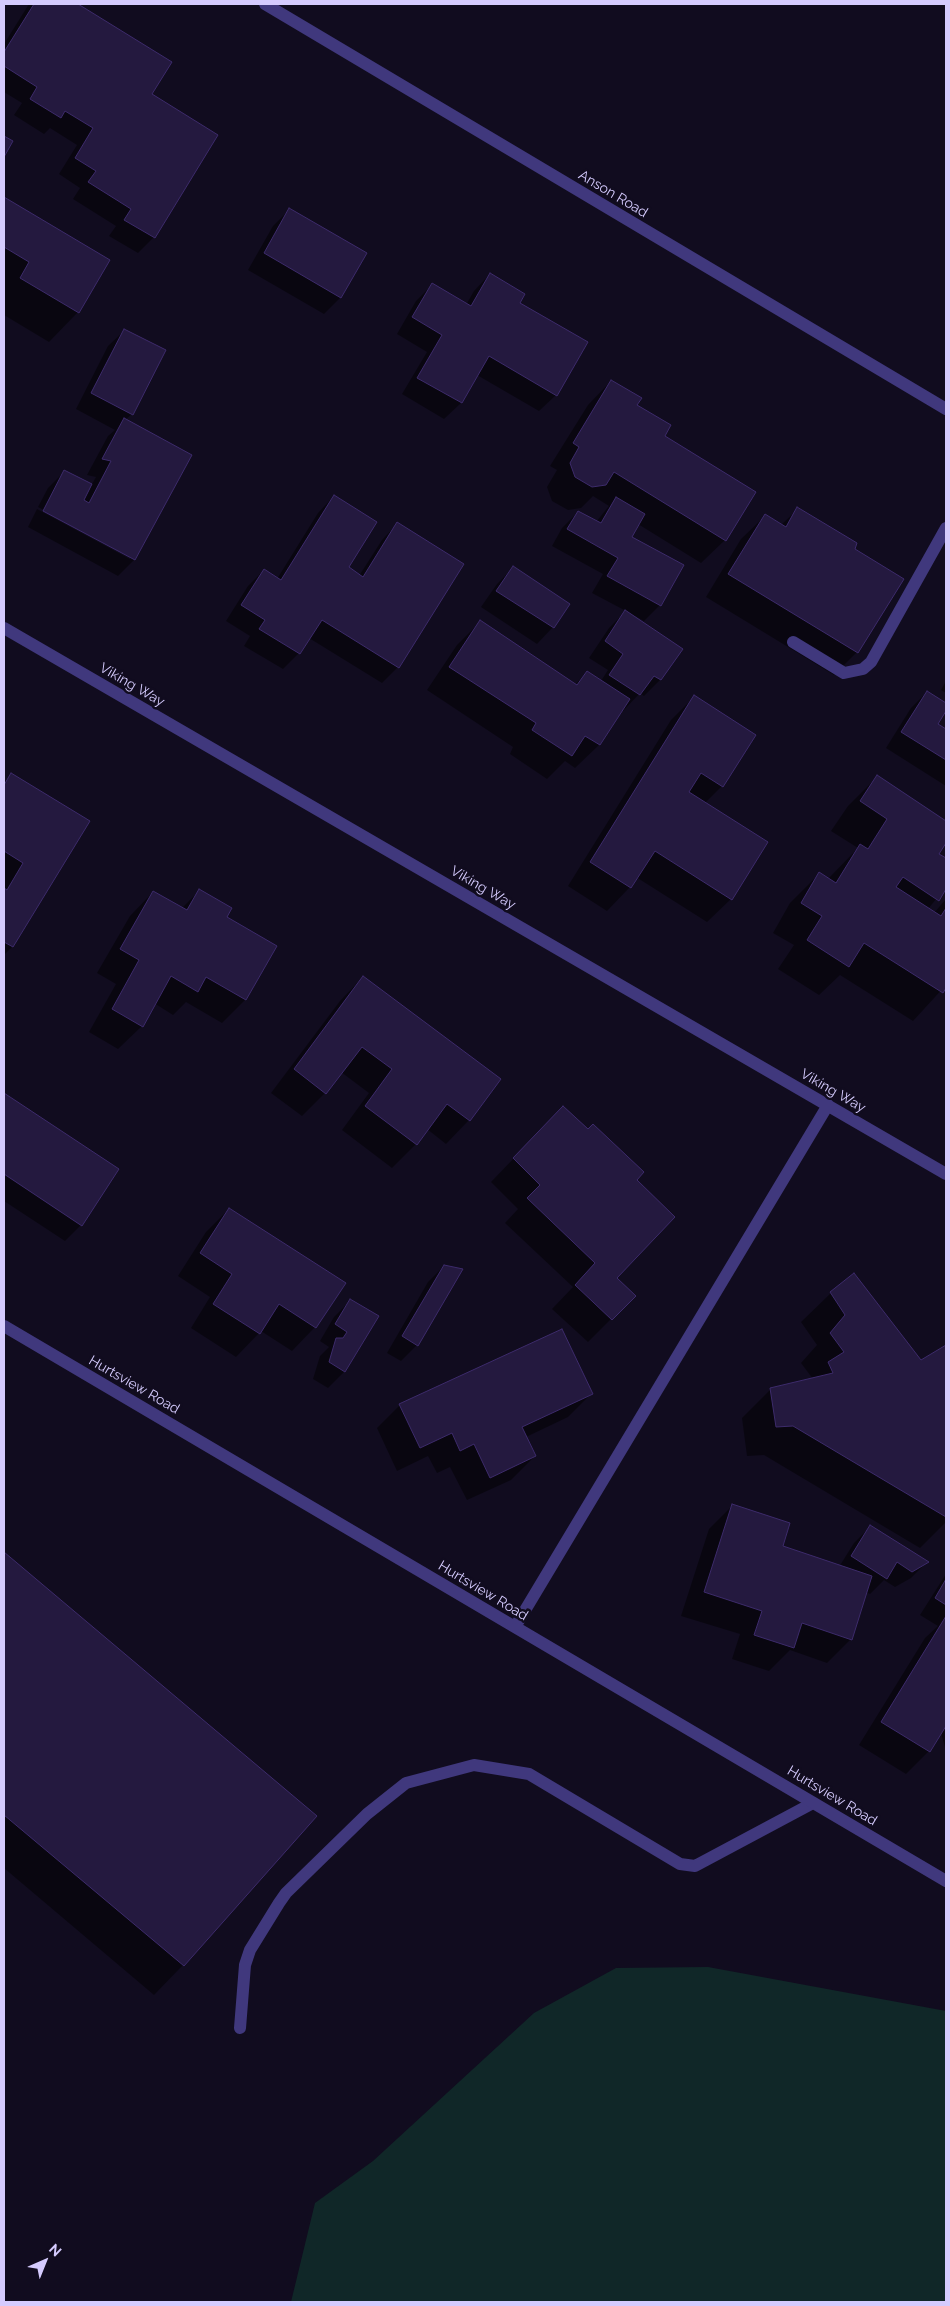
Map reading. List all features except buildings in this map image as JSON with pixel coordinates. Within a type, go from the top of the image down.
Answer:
[{"type":"street","name":"Anson Road","points":[[265,4],[946,409]]},
{"type":"street","points":[[793,642],[844,673],[864,669],[871,662],[946,528]]},
{"type":"street","name":"Viking Way","points":[[4,628],[946,1174]]},
{"type":"street","points":[[515,1627],[828,1106]]},
{"type":"street","name":"Hurtsview Road","points":[[4,1326],[946,1881]]},
{"type":"street","points":[[240,2028],[245,1965],[250,1950],[279,1903],[286,1893],[367,1814],[406,1784],[474,1765],[529,1774],[680,1864],[695,1866],[813,1803]]},
{"type":"green space","points":[[708,1967],[946,2011],[946,2302],[291,2302],[315,2203],[373,2161],[534,2013],[616,1968]]}]
